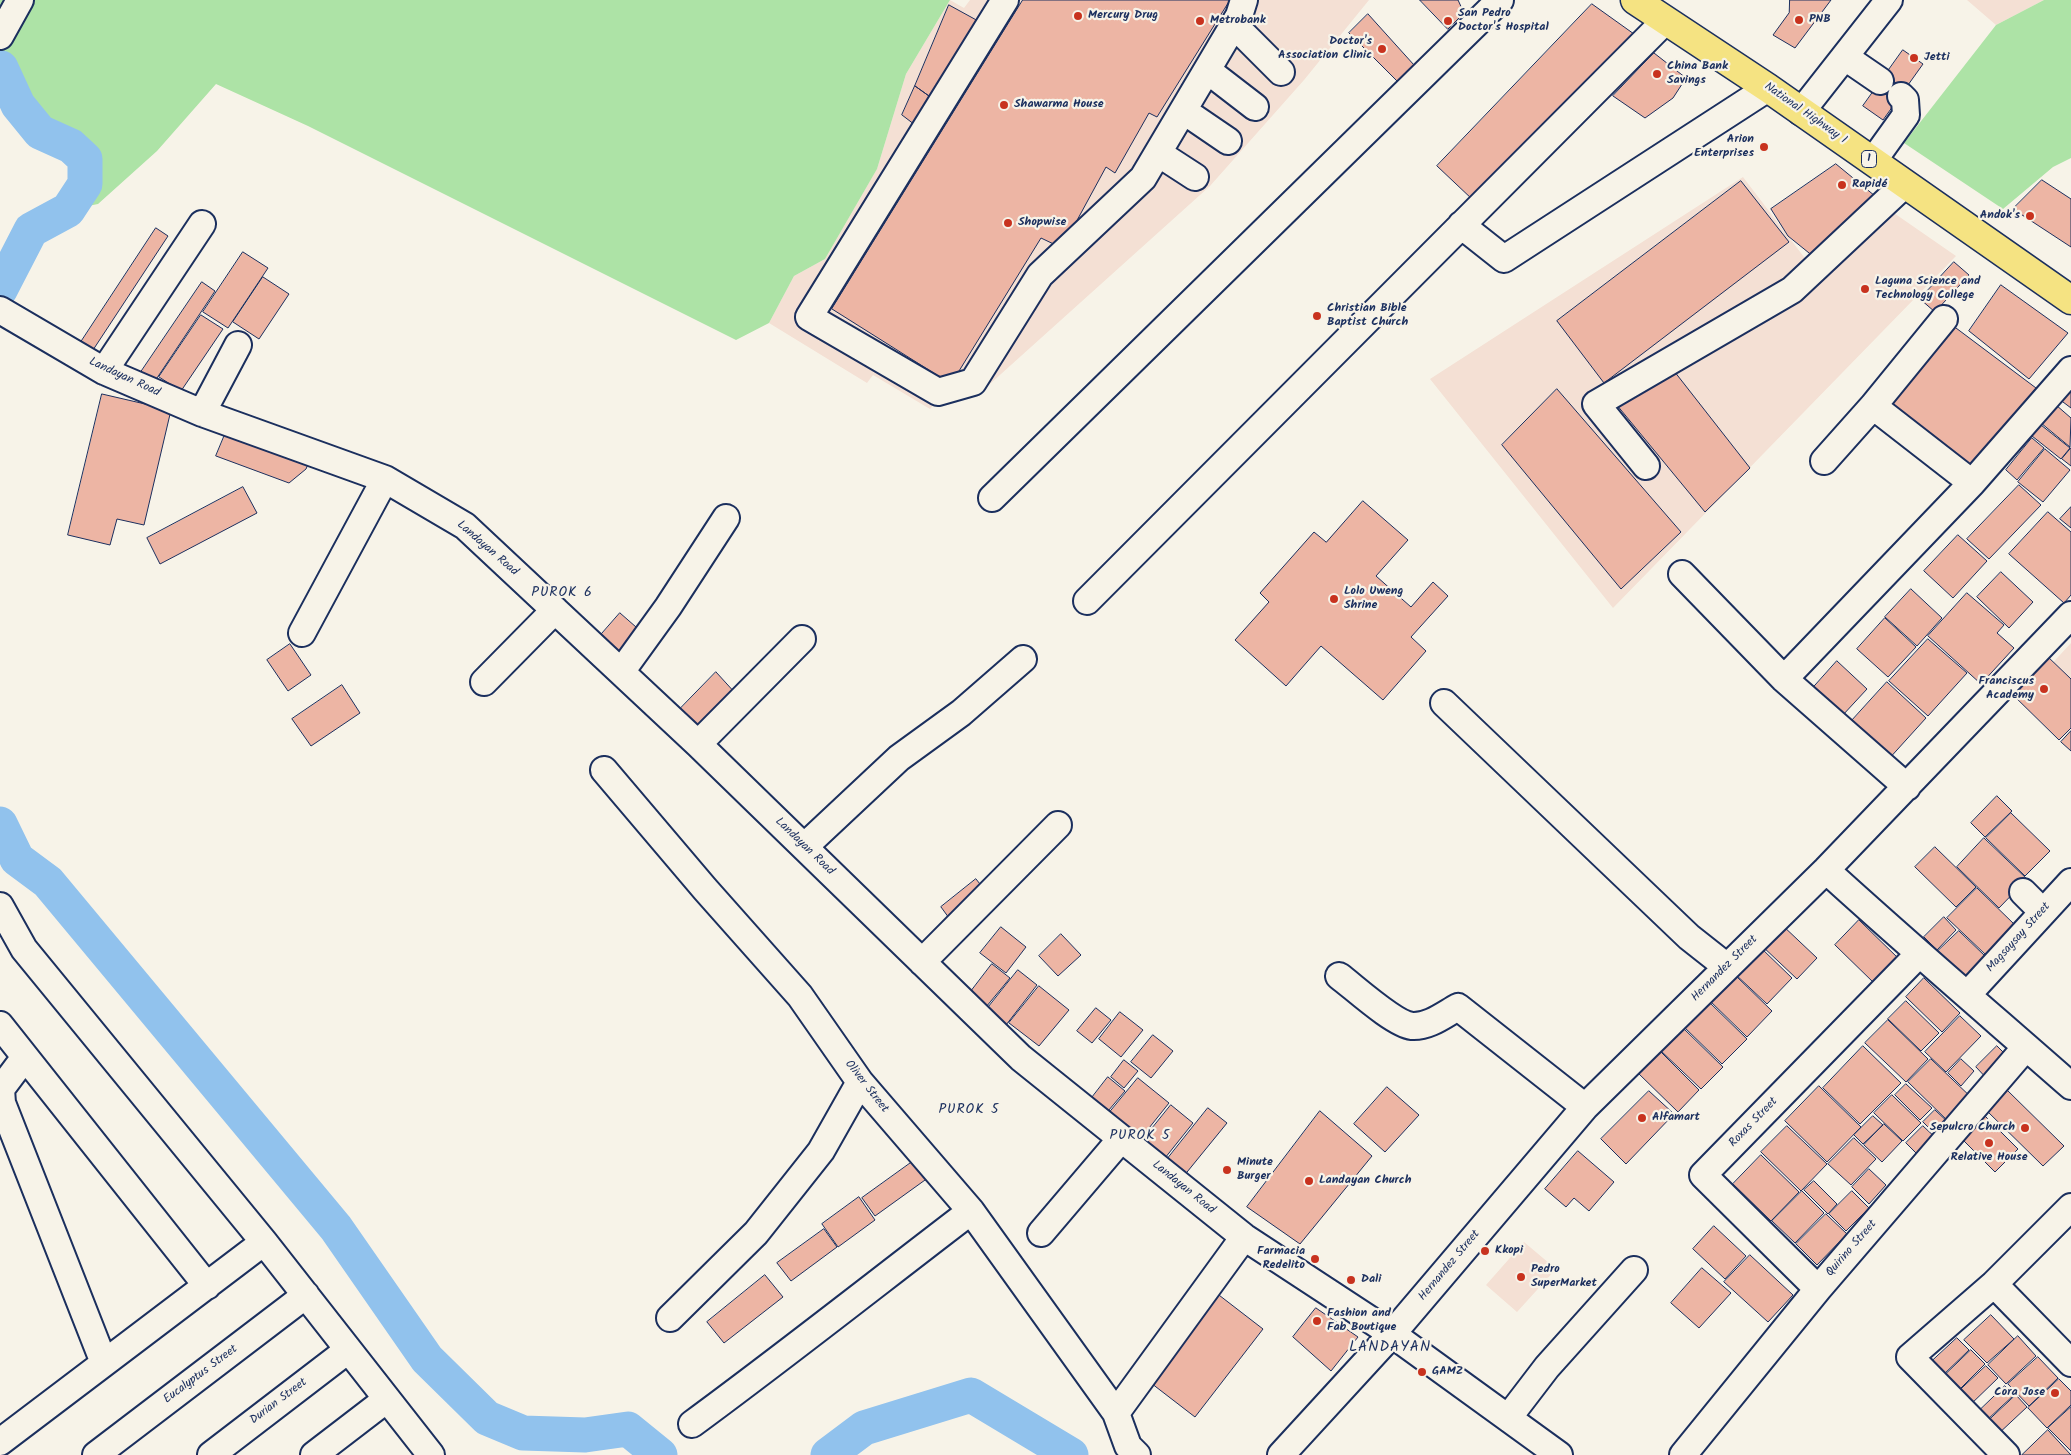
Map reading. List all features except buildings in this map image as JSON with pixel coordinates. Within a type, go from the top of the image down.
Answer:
[{"type":"highway","name":"National Highway 1","points":[[1635,0],[1768,88],[1904,184],[2070,297]]},
{"type":"street","points":[[0,36],[20,0]]},
{"type":"street","points":[[1005,0],[809,316],[938,392],[973,382],[1040,274],[1143,178],[1234,25],[1244,0]]},
{"type":"street","points":[[992,498],[1500,0]]},
{"type":"street","points":[[1801,112],[1889,0]]},
{"type":"street","points":[[1087,601],[1665,21]]},
{"type":"street","points":[[1234,25],[1281,72]]},
{"type":"street","points":[[1845,56],[1905,100],[1906,115],[1873,161]]},
{"type":"street","points":[[1207,70],[1256,107]]},
{"type":"street","points":[[1461,225],[1504,259],[1768,88]]},
{"type":"street","points":[[1184,111],[1228,141]]},
{"type":"street","points":[[1158,153],[1195,177]]},
{"type":"street","points":[[1646,466],[1596,404],[1792,290],[1904,184]]},
{"type":"street","points":[[104,371],[202,224]]},
{"type":"street","name":"Landayan Road","points":[[4,313],[104,371],[202,413],[385,479],[465,526],[698,744],[1021,1058],[1244,1237],[1392,1334],[1559,1455]]},
{"type":"street","points":[[1824,461],[1873,406],[1944,319]]},
{"type":"street","points":[[202,413],[238,345]]},
{"type":"street","points":[[1784,679],[1972,483],[2071,370]]},
{"type":"street","points":[[1873,406],[1972,483]]},
{"type":"street","points":[[302,633],[385,479]]},
{"type":"street","points":[[621,672],[672,600],[726,518]]},
{"type":"street","points":[[1682,574],[1784,679],[1907,787]]},
{"type":"street","points":[[484,682],[555,610]]},
{"type":"street","name":"Hernandez Street","points":[[1281,1455],[1392,1334],[1585,1107],[1826,870],[2071,615]]},
{"type":"street","points":[[698,744],[802,640]]},
{"type":"street","points":[[804,847],[899,758],[961,713],[1023,660]]},
{"type":"street","points":[[1444,703],[1689,937],[1727,967]]},
{"type":"street","name":"Oliver Street","points":[[604,770],[705,890],[800,996],[860,1082],[971,1211],[1116,1413],[1128,1446],[1137,1455]]},
{"type":"street","points":[[922,962],[1058,825]]},
{"type":"street","points":[[1826,870],[1919,954],[1968,994],[2071,1086]]},
{"type":"street","name":"Magsaysay Street","points":[[1968,994],[2071,882]]},
{"type":"street","points":[[2024,892],[2043,912]]},
{"type":"street","points":[[0,906],[24,949],[264,1242],[430,1455]]},
{"type":"street","name":"Roxas Street","points":[[1818,1289],[1703,1175],[1919,954]]},
{"type":"street","points":[[1339,976],[1396,1020],[1412,1026],[1431,1022],[1458,1006],[1585,1107]]},
{"type":"street","points":[[0,1025],[207,1286]]},
{"type":"street","name":"Quirino Street","points":[[1683,1455],[1818,1289],[2026,1047]]},
{"type":"street","points":[[25,1057],[2,1088],[2,1103],[104,1363]]},
{"type":"street","points":[[670,1318],[756,1233],[822,1151],[860,1082]]},
{"type":"street","points":[[1041,1233],[1121,1139]]},
{"type":"street","points":[[2006,1455],[1910,1357],[1994,1284],[2071,1207]]},
{"type":"street","points":[[692,1424],[774,1364],[855,1299],[971,1211]]},
{"type":"street","points":[[1116,1413],[1244,1237]]},
{"type":"street","points":[[0,1442],[264,1242]]},
{"type":"street","points":[[1508,1418],[1547,1367],[1634,1270]]},
{"type":"street","points":[[1994,1284],[2071,1363]]},
{"type":"street","name":"Eucalyptus Street","points":[[96,1455],[306,1295]]},
{"type":"street","name":"Durian Street","points":[[210,1455],[348,1350]]},
{"type":"street","points":[[314,1455],[387,1399]]},
{"type":"shaded area","name":"Shopwise","points":[[950,0],[964,8],[970,0],[1369,0],[1304,80],[1210,186],[981,392],[936,402],[930,409],[873,375],[867,383],[769,323],[794,276],[825,259],[877,169],[906,74]]},
{"type":"shaded area","points":[[1967,0],[2044,0],[1996,25]]},
{"type":"shaded area","points":[[1743,177],[1807,261],[1891,211],[1956,256],[1613,608],[1430,379]]},
{"type":"shaded area","points":[[2071,643],[2071,694],[2046,670]]},
{"type":"shaded area","name":"Pedro SuperMarket","points":[[1524,1242],[1556,1269],[1517,1312],[1486,1285]]},
{"type":"green space","points":[[0,0],[950,0],[906,74],[877,169],[825,259],[794,276],[769,323],[736,340],[308,126],[216,84],[157,151],[98,204],[68,210],[85,184],[85,159],[71,146],[40,132],[18,105],[1,68]]},
{"type":"green space","points":[[2044,0],[2071,0],[2071,158],[2053,167],[2003,209],[1904,143],[1996,25]]},
{"type":"waterway","points":[[0,290],[31,230],[68,210],[85,184],[85,159],[71,146],[40,132],[18,105],[1,68]]},
{"type":"waterway","points":[[0,824],[17,859],[48,882],[336,1228],[427,1359],[487,1418],[523,1433],[585,1435],[628,1429],[660,1455]]},
{"type":"waterway","points":[[828,1455],[864,1428],[971,1395],[1071,1455]]},
{"type":"place","name":"Mercury Drug","points":[[1078,16]]},
{"type":"place","name":"PNB","points":[[1799,20]]},
{"type":"place","name":"Metrobank","points":[[1200,21]]},
{"type":"place","name":"San Pedro Doctor's Hospital","points":[[1448,21]]},
{"type":"place","name":"Doctor's Association Clinic","points":[[1382,49]]},
{"type":"place","name":"Jetti","points":[[1914,58]]},
{"type":"place","name":"China Bank Savings","points":[[1657,74]]},
{"type":"place","name":"Shawarma House","points":[[1004,105]]},
{"type":"place","name":"Arion Enterprises","points":[[1764,147]]},
{"type":"place","name":"Rapidé","points":[[1842,185]]},
{"type":"place","name":"Andok's","points":[[2030,216]]},
{"type":"place","name":"Shopwise","points":[[1008,223]]},
{"type":"place","name":"Laguna Science and Technology College","points":[[1865,289]]},
{"type":"place","name":"Christian Bible Baptist Church","points":[[1317,316]]},
{"type":"place","name":"Lolo Uweng Shrine","points":[[1334,599]]},
{"type":"place","name":"Franciscus Academy","points":[[2044,689]]},
{"type":"place","name":"Alfamart","points":[[1642,1118]]},
{"type":"place","name":"Sepulcro Church","points":[[2025,1128]]},
{"type":"place","name":"Relative House","points":[[1989,1143]]},
{"type":"place","name":"Minute Burger","points":[[1227,1170]]},
{"type":"place","name":"Landayan Church","points":[[1309,1181]]},
{"type":"place","name":"Kkopi","points":[[1485,1251]]},
{"type":"place","name":"Farmacia Redelito","points":[[1315,1259]]},
{"type":"place","name":"Pedro SuperMarket","points":[[1521,1277]]},
{"type":"place","name":"Dali","points":[[1351,1280]]},
{"type":"place","name":"Fashion and Fab Boutique","points":[[1317,1321]]},
{"type":"place","name":"GAMZ","points":[[1422,1372]]},
{"type":"place","name":"Cora Jose","points":[[2055,1393]]},
{"type":"district","name":"PUROK 6","points":[[562,594]]},
{"type":"district","name":"PUROK 5","points":[[969,1111]]},
{"type":"district","name":"PUROK 5","points":[[1140,1137]]},
{"type":"district","name":"LANDAYAN","points":[[1390,1348]]}]
